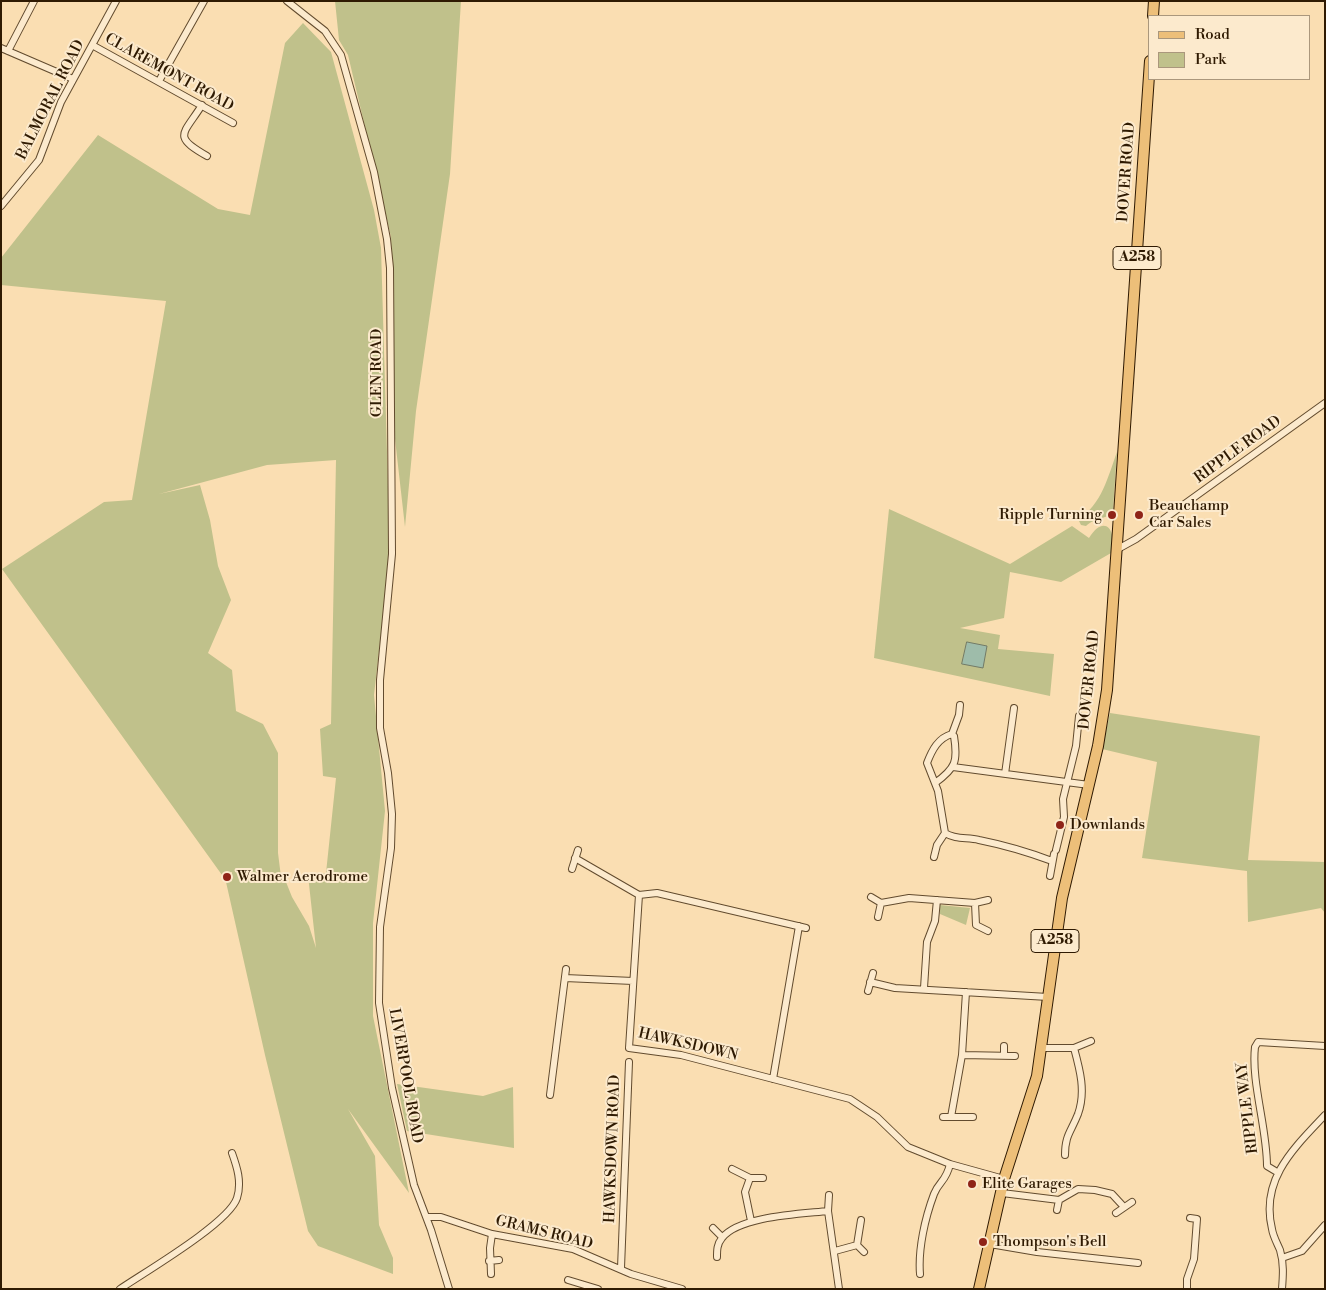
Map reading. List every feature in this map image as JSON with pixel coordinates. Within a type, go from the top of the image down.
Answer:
[{"type":"main road","points":[[1153,15],[1154,1]]},
{"type":"main road","name":"DOVER ROAD","points":[[978,1289],[1004,1178],[1032,1096],[1042,1048],[1063,892],[1089,785],[1107,690],[1149,80]]},
{"type":"street","points":[[34,1],[4,49],[73,79]]},
{"type":"street","name":"BALMORAL ROAD","points":[[1,206],[39,160],[53,120],[73,79],[116,1]]},
{"type":"street","points":[[159,81],[204,1]]},
{"type":"street","name":"GLEN ROAD","points":[[287,1],[324,31],[341,55],[374,172],[387,239],[390,268],[392,554],[380,680],[380,728],[388,773]]},
{"type":"street","name":"CLAREMONT ROAD","points":[[92,45],[233,123]]},
{"type":"street","points":[[202,105],[185,133],[184,139],[187,145],[207,156]]},
{"type":"street","name":"RIPPLE ROAD","points":[[1116,550],[1136,539],[1325,403]]},
{"type":"street","points":[[935,783],[953,767],[956,750],[952,734],[959,715],[960,705]]},
{"type":"street","points":[[1006,774],[1014,708]]},
{"type":"street","points":[[1050,876],[1064,817],[1063,799],[1076,746],[1079,716]]},
{"type":"street","points":[[934,857],[936,845],[944,833],[935,783],[927,763],[934,747],[946,736],[952,734]]},
{"type":"street","points":[[953,767],[1089,785]]},
{"type":"street","name":"LIVERPOOL ROAD","points":[[388,773],[392,814],[391,848],[380,928],[379,1003],[399,1123],[414,1185],[449,1289]]},
{"type":"street","points":[[944,833],[956,838],[976,839],[1054,855]]},
{"type":"street","points":[[572,869],[578,850]]},
{"type":"street","points":[[575,858],[638,895],[657,893],[806,928]]},
{"type":"street","name":"HAWKSDOWN","points":[[638,895],[629,1048],[681,1055],[850,1099],[877,1117],[908,1147],[950,1164],[1004,1178]]},
{"type":"street","points":[[872,897],[881,902],[909,898],[976,903],[988,900]]},
{"type":"street","points":[[924,988],[927,942],[935,922],[937,900]]},
{"type":"street","points":[[878,917],[881,902]]},
{"type":"street","points":[[976,903],[976,925],[988,931]]},
{"type":"street","points":[[773,1079],[799,926]]},
{"type":"street","points":[[550,1095],[566,969]]},
{"type":"street","points":[[868,991],[873,973]]},
{"type":"street","points":[[565,978],[633,981]]},
{"type":"street","points":[[870,982],[895,988],[924,988],[1048,997]]},
{"type":"street","points":[[951,1117],[962,1055],[966,992]]},
{"type":"street","points":[[1042,1048],[1074,1048],[1091,1040]]},
{"type":"street","name":"RIPPLE WAY","points":[[1277,1172],[1267,1166],[1266,1138],[1261,1118],[1255,1047],[1258,1042],[1325,1046]]},
{"type":"street","points":[[1004,1046],[1004,1055]]},
{"type":"street","points":[[1065,1155],[1065,1140],[1078,1113],[1082,1098],[1080,1068],[1074,1048]]},
{"type":"street","points":[[962,1055],[1015,1056]]},
{"type":"street","name":"HAWKSDOWN ROAD","points":[[621,1268],[629,1062]]},
{"type":"street","points":[[1282,1289],[1282,1258],[1270,1218],[1271,1194],[1277,1172],[1292,1150],[1325,1115]]},
{"type":"street","points":[[942,1118],[973,1117]]},
{"type":"street","points":[[120,1289],[218,1222],[234,1204],[240,1185],[232,1153]]},
{"type":"street","points":[[920,1274],[919,1259],[934,1194],[947,1177],[950,1164]]},
{"type":"street","points":[[732,1168],[750,1178],[763,1178]]},
{"type":"street","points":[[750,1178],[745,1192],[751,1221]]},
{"type":"street","points":[[1002,1193],[1059,1200],[1078,1189],[1094,1190],[1112,1194],[1124,1207]]},
{"type":"street","points":[[829,1195],[828,1211],[839,1289]]},
{"type":"street","points":[[1057,1210],[1059,1200]]},
{"type":"street","points":[[1116,1213],[1132,1202]]},
{"type":"street","points":[[717,1257],[718,1246],[722,1237],[751,1221],[828,1211]]},
{"type":"street","name":"GRAMS ROAD","points":[[426,1217],[441,1218],[492,1234],[573,1250],[621,1268],[631,1274],[682,1289]]},
{"type":"street","points":[[1187,1289],[1187,1279],[1194,1259],[1197,1219],[1190,1218]]},
{"type":"street","points":[[857,1245],[861,1220]]},
{"type":"street","points":[[1282,1258],[1302,1251],[1325,1224]]},
{"type":"street","points":[[713,1228],[722,1237]]},
{"type":"street","points":[[491,1274],[492,1234]]},
{"type":"street","points":[[990,1244],[1037,1252],[1138,1263]]},
{"type":"street","points":[[835,1251],[857,1245]]},
{"type":"street","points":[[857,1245],[864,1252]]},
{"type":"street","points":[[490,1261],[499,1260]]},
{"type":"street","points":[[568,1280],[598,1289]]},
{"type":"green space","points":[[335,1],[461,1],[450,174],[416,411],[405,527],[395,439],[391,237],[348,55],[339,40]]},
{"type":"green space","points":[[303,23],[331,52],[374,210],[381,248],[390,555],[374,695],[385,811],[373,923],[373,1016],[409,1193],[348,1109],[375,1156],[379,1225],[393,1258],[393,1274],[318,1246],[308,1231],[265,1055],[226,882],[232,881],[232,872],[222,875],[2,569],[104,502],[132,500],[166,301],[1,285],[1,258],[98,135],[218,209],[250,215],[285,43]],"holes":[[[336,460],[331,724],[320,729],[323,776],[336,778],[326,873],[308,875],[316,948],[309,926],[292,897],[284,877],[281,877],[278,853],[278,753],[263,724],[236,711],[232,670],[208,653],[231,600],[218,566],[210,520],[200,485],[159,494],[267,465]]]},
{"type":"green space","points":[[1117,452],[1113,511],[1108,516],[1093,521],[1086,526],[1081,525],[1078,519],[1099,498]]},
{"type":"green space","points":[[889,509],[1010,564],[1072,526],[1089,538],[1100,526],[1109,528],[1113,538],[1111,553],[1061,582],[1010,572],[1004,618],[960,628],[1000,635],[998,649],[1054,654],[1050,696],[874,658]]},
{"type":"green space","points":[[1110,713],[1260,736],[1248,860],[1325,862],[1325,913],[1321,908],[1248,922],[1247,871],[1142,858],[1157,762],[1102,749]]},
{"type":"green space","points":[[940,905],[970,908],[966,925],[940,914]]},
{"type":"green space","points":[[397,1084],[483,1096],[513,1087],[514,1148],[407,1131]]},
{"type":"shaded area","points":[[967,642],[987,646],[983,668],[962,664]]},
{"type":"place","name":"Ripple Turning","points":[[1112,515]]},
{"type":"place","name":"Beauchamp Car Sales","points":[[1139,515]]},
{"type":"place","name":"Downlands","points":[[1060,825]]},
{"type":"place","name":"Walmer Aerodrome","points":[[227,877]]},
{"type":"place","name":"Elite Garages","points":[[972,1184]]},
{"type":"place","name":"Thompson's Bell","points":[[983,1242]]}]
